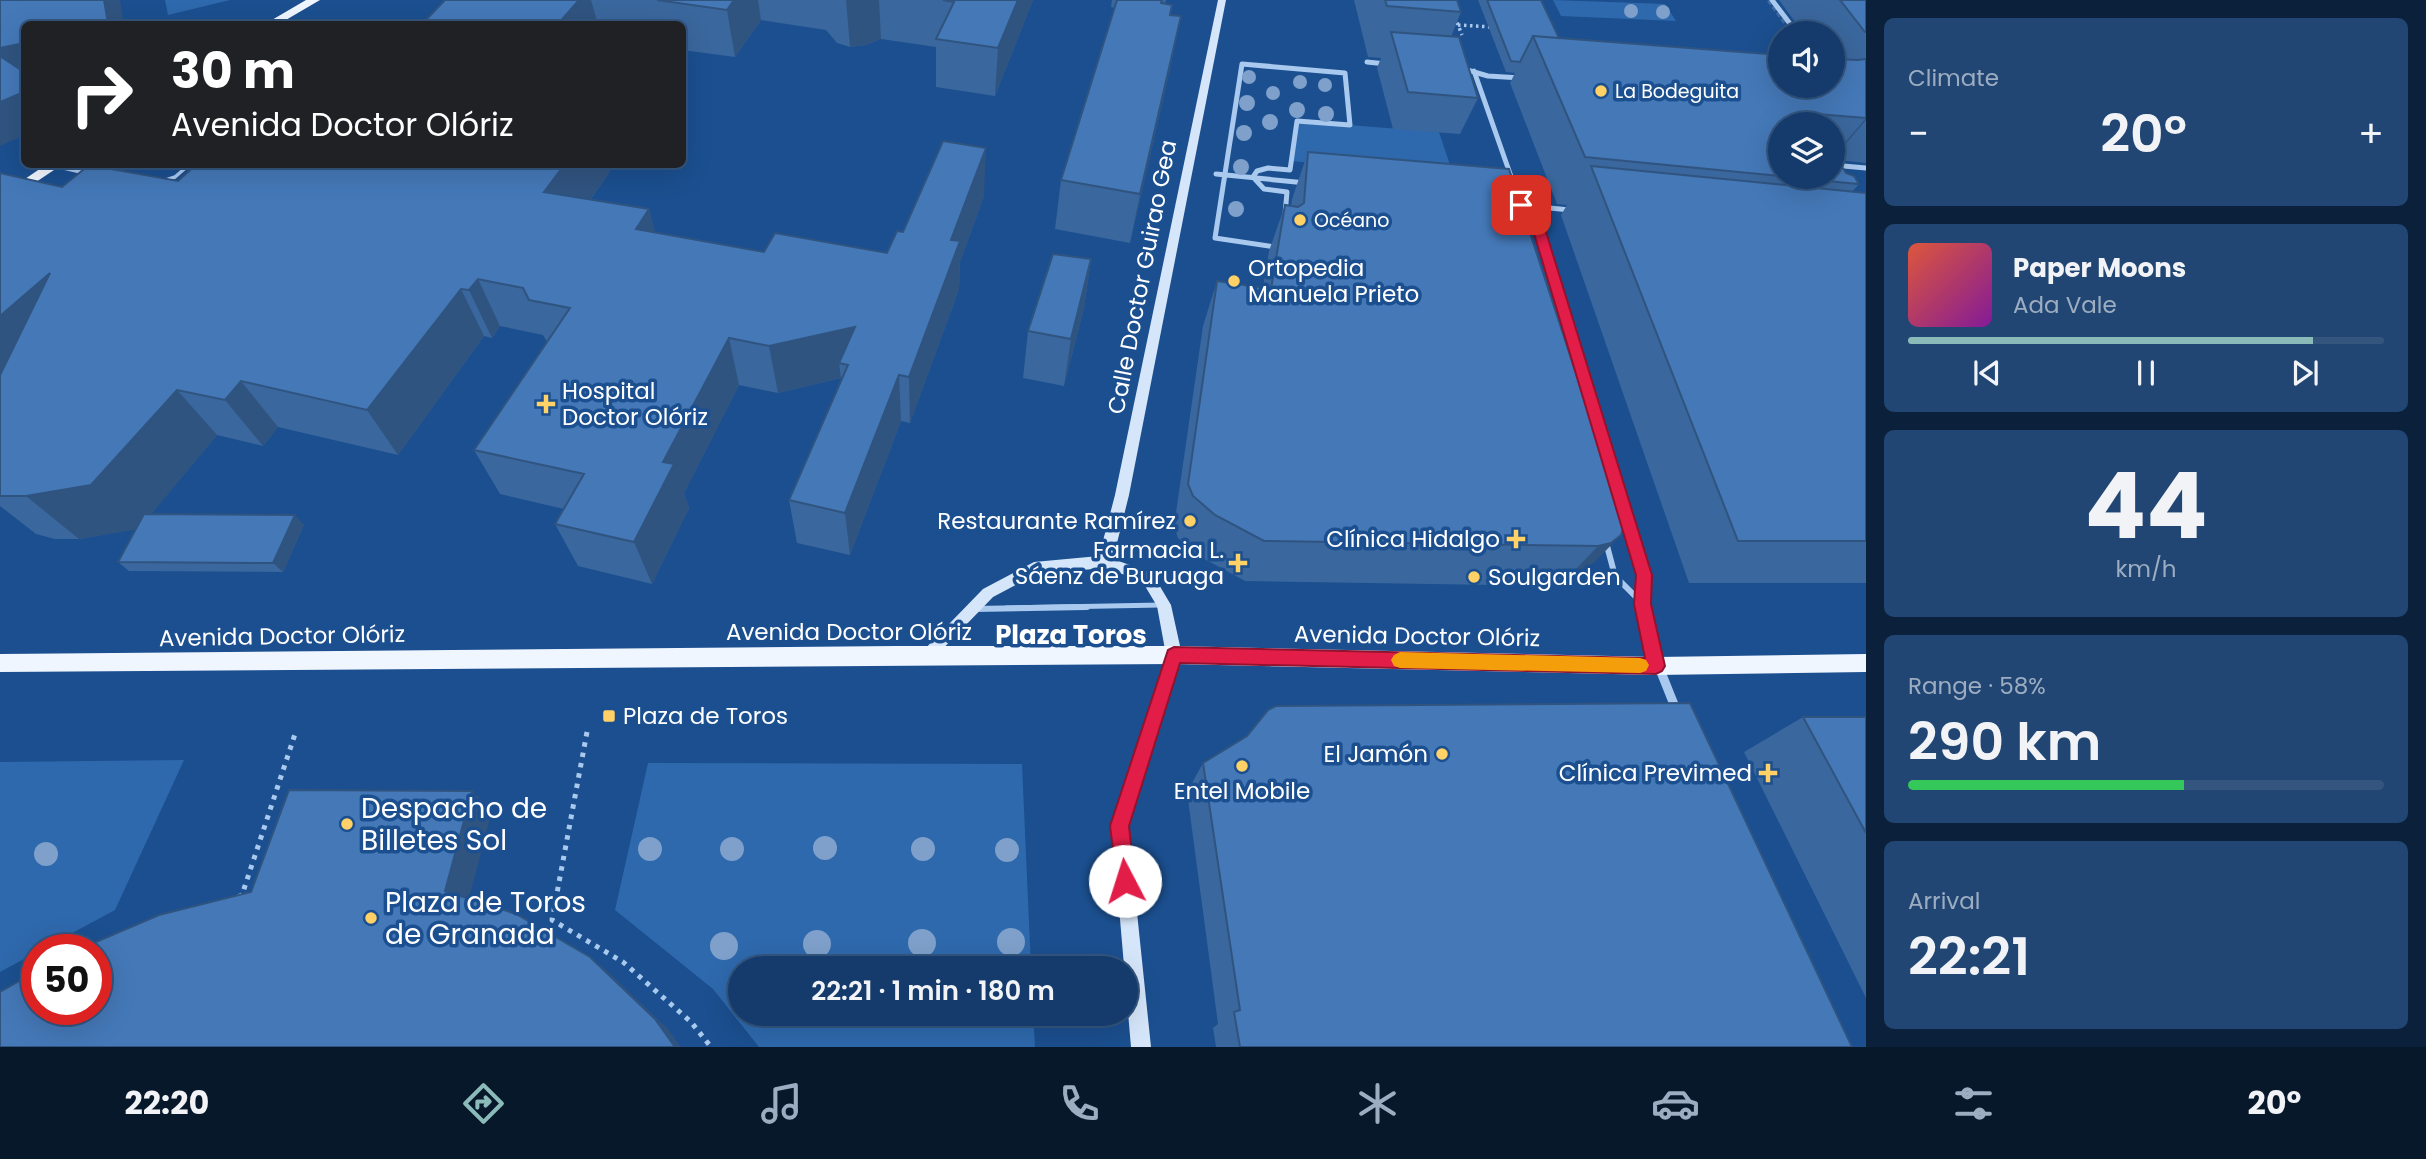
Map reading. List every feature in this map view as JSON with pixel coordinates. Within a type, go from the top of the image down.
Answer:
[{"type":"main road","points":[[278,21],[314,0]]},
{"type":"main road","points":[[0,202],[51,168]]},
{"type":"main road","name":"Avenida Doctor Olóriz","points":[[0,663],[1174,655],[1656,666],[1866,663]]},
{"type":"street","name":"Calle Doctor Guirao Gea","points":[[1105,562],[1122,495],[1222,0]]},
{"type":"street","points":[[1772,0],[1788,21]]},
{"type":"street","points":[[1463,58],[1467,69],[1488,76],[1526,79]]},
{"type":"street","points":[[1367,62],[1394,65]]},
{"type":"street","points":[[1242,64],[1345,73],[1350,125],[1297,121],[1290,170],[1268,168],[1257,171],[1253,177],[1264,189],[1287,192],[1282,248],[1216,239],[1242,64]]},
{"type":"street","points":[[1461,70],[1475,71]]},
{"type":"street","points":[[1475,71],[1521,205],[1536,219],[1644,575],[1643,604],[1656,666],[1679,717]]},
{"type":"street","points":[[1845,166],[1866,168]]},
{"type":"street","points":[[1216,174],[1320,184]]},
{"type":"street","points":[[1508,204],[1579,211]]},
{"type":"street","points":[[1515,216],[1521,205]]},
{"type":"street","points":[[1604,536],[1615,576],[1643,604]]},
{"type":"street","points":[[926,656],[988,593],[1034,568],[1105,562],[1147,577],[1164,605],[1174,655],[1120,826],[1141,1047]]},
{"type":"lane","points":[[67,168],[89,174]]},
{"type":"lane","points":[[150,185],[175,177],[185,168]]},
{"type":"lane","points":[[972,609],[1164,605]]},
{"type":"path","points":[[1458,25],[1500,28]]},
{"type":"path","points":[[230,900],[242,895],[296,731]]},
{"type":"path","points":[[587,732],[552,920],[623,962],[691,1022],[711,1047]]},
{"type":"shaded area","points":[[165,0],[230,0],[168,15]]},
{"type":"shaded area","points":[[1553,0],[1665,4],[1676,21],[1561,16]]},
{"type":"shaded area","points":[[1297,121],[1439,132],[1454,177],[1292,161]]},
{"type":"shaded area","points":[[184,760],[115,910],[70,934],[21,934],[21,961],[0,972],[0,762]]},
{"type":"shaded area","points":[[648,763],[1022,764],[1030,956],[728,956],[728,1008],[713,989],[615,910]]},
{"type":"shaded area","points":[[742,1026],[1034,1026],[1035,1047],[759,1047]]},
{"type":"building","points":[[0,0],[104,0],[108,21],[21,21],[21,44],[0,48]]},
{"type":"building","points":[[445,0],[579,0],[561,21],[425,21]]},
{"type":"building","points":[[657,0],[734,0],[727,10]]},
{"type":"building","points":[[943,0],[1018,0],[998,48],[936,39],[954,2]]},
{"type":"building","points":[[1117,0],[1162,0],[1161,3],[1172,5],[1170,15],[1181,16],[1140,194],[1061,180]]},
{"type":"building","points":[[1385,0],[1457,0],[1461,12],[1387,6]]},
{"type":"building","points":[[1487,0],[1541,0],[1559,38],[1533,36],[1520,62],[1511,61]]},
{"type":"building","points":[[1840,0],[1866,0],[1866,32],[1865,32]]},
{"type":"building","points":[[1391,32],[1459,37],[1478,98],[1408,92]]},
{"type":"building","points":[[1533,36],[1768,54],[1768,98],[1845,98],[1845,60],[1866,59],[1866,118],[1845,116],[1845,112],[1768,112],[1768,175],[1585,157]]},
{"type":"building","points":[[0,56],[21,70],[21,93],[0,102]]},
{"type":"building","points":[[943,141],[986,148],[951,240],[960,241],[909,377],[899,375],[845,513],[789,500],[848,365],[839,363],[855,327],[769,346],[729,338],[663,462],[674,464],[634,542],[555,524],[584,474],[474,450],[570,308],[529,300],[523,288],[478,279],[469,290],[461,289],[367,410],[241,381],[225,400],[177,390],[91,485],[26,496],[0,496],[0,375],[50,273],[0,316],[0,173],[62,187],[85,168],[106,168],[178,181],[193,168],[562,168],[544,192],[649,209],[636,229],[764,252],[775,233],[887,253],[897,231],[903,232]]},
{"type":"building","points":[[1308,152],[1509,169],[1623,517],[1621,535],[1611,543],[1598,546],[1264,541],[1215,515],[1193,496],[1188,484],[1217,281],[1271,289],[1285,205],[1298,207],[1304,203]]},
{"type":"building","points":[[1591,166],[1768,183],[1768,189],[1825,189],[1866,193],[1866,541],[1738,541]]},
{"type":"building","points":[[1845,171],[1854,176],[1859,184],[1845,183]]},
{"type":"building","points":[[1053,254],[1091,259],[1071,339],[1028,331]]},
{"type":"building","points":[[144,514],[295,515],[273,563],[118,562]]},
{"type":"building","points":[[1690,703],[1852,1047],[1240,1047],[1234,1012],[1240,1010],[1203,763],[1247,736],[1268,710],[1276,706]]},
{"type":"building","points":[[1803,717],[1866,717],[1866,833]]},
{"type":"building","name":"Plaza de Toros de Granada","points":[[289,790],[472,791],[445,891],[516,914],[590,957],[655,1019],[675,1047],[0,1047],[0,992],[21,980],[21,1025],[112,1025],[112,935],[159,915],[251,892]]},
{"type":"tunnel","points":[[1769,0],[1784,21]]},
{"type":"slow traffic","points":[[1400,660],[1640,665]]},
{"type":"place","name":"La Bodeguita","points":[[1601,91]]},
{"type":"place","name":"Océano","points":[[1300,220]]},
{"type":"place","name":"Ortopedia Manuela Prieto","points":[[1234,281]]},
{"type":"place","name":"Hospital Doctor Olóriz","points":[[546,404]]},
{"type":"place","name":"Restaurante Ramírez","points":[[1190,521]]},
{"type":"place","name":"Clínica Hidalgo","points":[[1516,539]]},
{"type":"place","name":"Farmacia L. Sáenz de Buruaga","points":[[1238,563]]},
{"type":"place","name":"Soulgarden","points":[[1474,577]]},
{"type":"place","name":"Plaza de Toros","points":[[609,716]]},
{"type":"place","name":"El Jamón","points":[[1442,754]]},
{"type":"place","name":"Entel Mobile","points":[[1242,766]]},
{"type":"place","name":"Clínica Previmed","points":[[1768,773]]},
{"type":"place","name":"Despacho de Billetes Sol","points":[[347,824]]},
{"type":"place","name":"Plaza de Toros de Granada","points":[[371,918]]},
{"type":"district","name":"Plaza Toros","points":[[1071,635]]},
{"type":"route","points":[[1125,881],[1120,826],[1174,655],[1656,666],[1643,604],[1644,575],[1536,219],[1521,205]]}]
